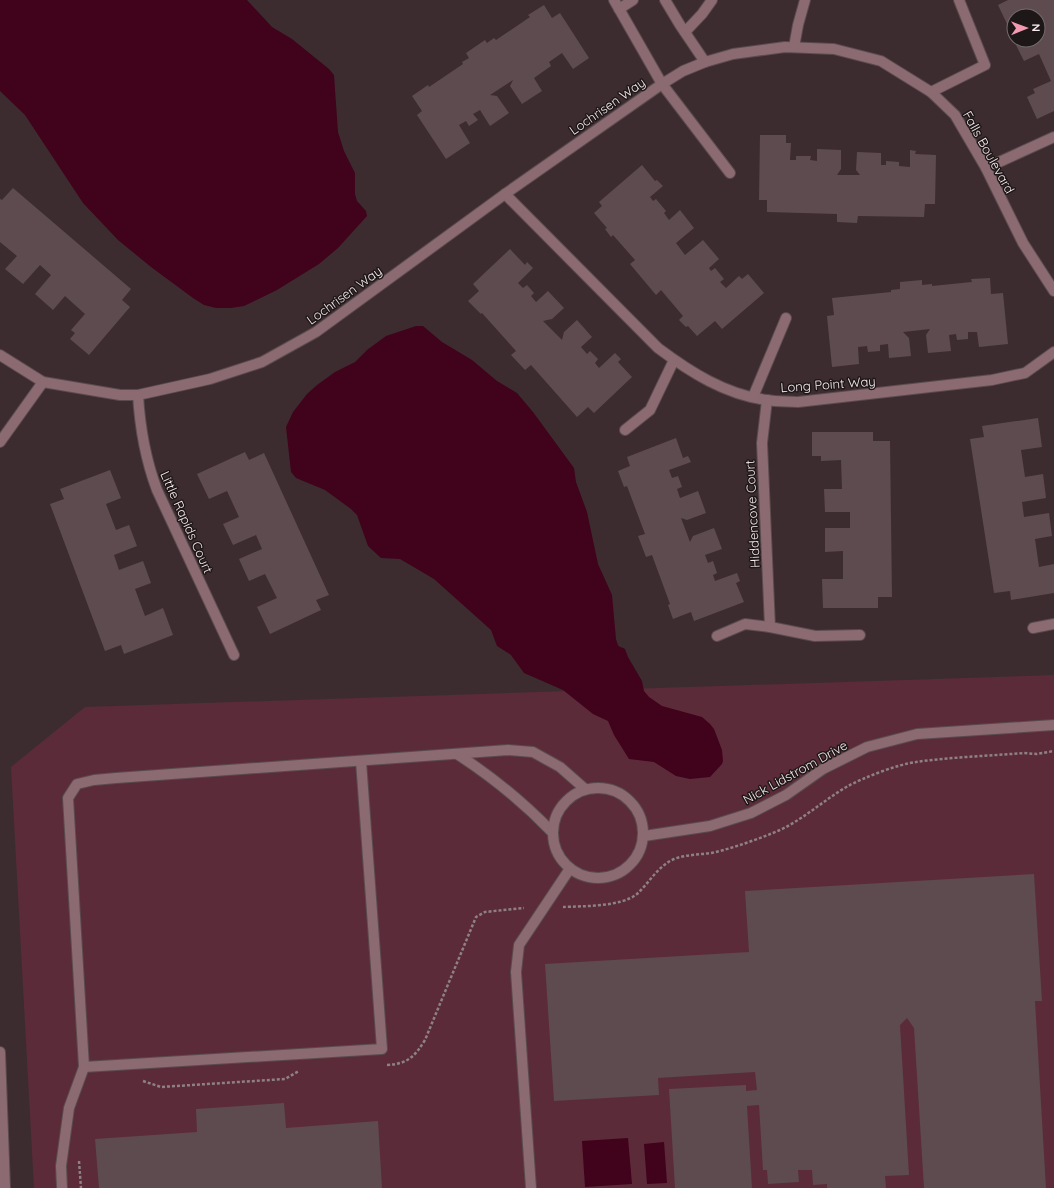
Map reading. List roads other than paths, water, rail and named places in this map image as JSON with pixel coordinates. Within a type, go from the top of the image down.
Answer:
[{"type":"street","points":[[614,0],[662,84],[730,173]]},
{"type":"street","points":[[619,9],[633,0]]},
{"type":"street","points":[[665,0],[684,32],[705,62]]},
{"type":"street","points":[[684,32],[702,14],[712,0]]},
{"type":"street","points":[[794,47],[805,0]]},
{"type":"street","points":[[931,92],[985,65],[959,0]]},
{"type":"street","name":"Falls Boulevard","points":[[662,84],[683,71],[705,62],[733,54],[785,47],[834,49],[881,60],[931,92],[955,115],[986,168],[1022,243],[1054,291]]},
{"type":"street","name":"Lochrisen Way","points":[[0,355],[43,382],[120,395],[138,395],[210,379],[262,362],[316,332],[505,194],[662,84]]},
{"type":"street","points":[[986,168],[1054,137]]},
{"type":"street","name":"Long Point Way","points":[[505,194],[658,348],[685,368],[713,383],[739,394],[766,400],[798,402],[992,380],[1025,373],[1054,352]]},
{"type":"street","points":[[753,397],[786,318]]},
{"type":"street","points":[[625,430],[650,410],[674,360]]},
{"type":"street","points":[[0,442],[43,382]]},
{"type":"street","name":"Little Rapids Court","points":[[138,395],[141,435],[148,465],[157,490],[234,655]]},
{"type":"street","name":"Hiddencove Court","points":[[766,400],[762,443],[770,626]]},
{"type":"street","points":[[717,636],[745,624],[770,626],[815,636],[860,635]]},
{"type":"street","points":[[1033,628],[1054,624]]},
{"type":"street","name":"Nick Lidstrom Drive","points":[[644,836],[710,826],[751,813],[786,795],[823,769],[866,747],[917,734],[1054,725]]},
{"type":"street","points":[[62,1188],[61,1166],[69,1108],[84,1068],[68,798],[77,784],[94,780],[508,750],[533,752],[560,767],[585,789]]},
{"type":"street","points":[[457,754],[477,767],[538,817],[552,832]]},
{"type":"street","points":[[84,1068],[382,1049],[361,761]]},
{"type":"street","points":[[602,787],[619,792],[633,803],[641,818],[644,836],[636,860],[617,875],[592,879],[569,870],[556,853],[552,832],[556,814],[568,798],[585,789],[602,787]]},
{"type":"street","points":[[531,1188],[516,972],[519,945],[569,870]]},
{"type":"street","points":[[0,1052],[5,1188]]}]
